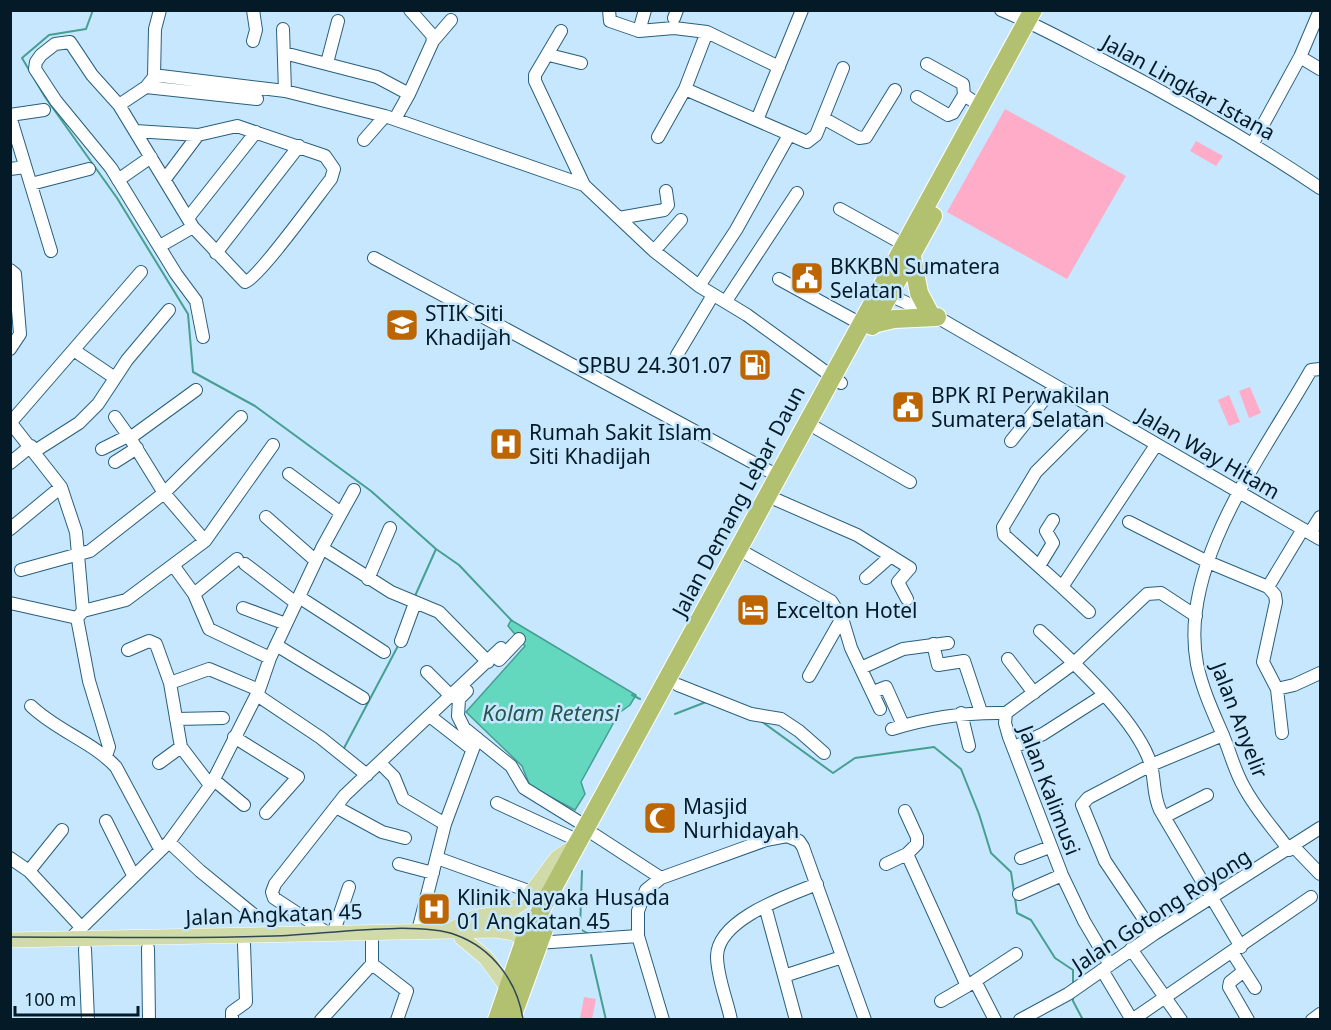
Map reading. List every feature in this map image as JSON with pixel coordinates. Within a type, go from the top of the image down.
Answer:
[{"type":"highway","name":"Jalan Demang Lebar Daun","points":[[907,250],[982,107],[1034,17]]},
{"type":"highway","name":"Jalan Demang Lebar Daun","points":[[585,837],[678,685],[778,476],[836,380],[1034,17]]},
{"type":"highway","points":[[867,324],[933,314],[919,293],[907,250]]},
{"type":"highway","name":"Jalan Demang Lebar Daun","points":[[497,1020],[507,987],[585,837],[743,552],[777,500],[816,428],[836,380]]},
{"type":"highway","name":"Jalan Demang Lebar Daun","points":[[511,1020],[529,946]]},
{"type":"main road","points":[[507,987],[486,958],[456,934],[474,918],[508,912],[534,892],[557,858],[585,837]]},
{"type":"main road","name":"Jalan Angkatan 45","points":[[10,950],[148,948],[372,940],[496,930],[529,946]]},
{"type":"main road","name":"Jalan Angkatan 45","points":[[10,940],[418,931],[456,934]]},
{"type":"street","points":[[150,82],[155,28],[160,10]]},
{"type":"street","points":[[252,10],[256,30],[253,41]]},
{"type":"street","points":[[410,10],[432,35],[433,41]]},
{"type":"street","points":[[609,10],[610,21],[639,31],[674,28],[707,32],[779,66]]},
{"type":"street","points":[[639,31],[645,10]]},
{"type":"street","points":[[757,120],[802,10]]},
{"type":"street","name":"Jalan Lingkar Istana","points":[[1001,10],[1034,17],[1253,143],[1320,188]]},
{"type":"street","points":[[1253,143],[1300,57],[1320,10]]},
{"type":"street","points":[[364,140],[390,118],[410,94],[433,41],[451,20]]},
{"type":"street","points":[[327,63],[338,21]]},
{"type":"street","points":[[283,29],[285,92]]},
{"type":"street","points":[[561,31],[549,55],[535,75],[535,81],[584,185],[654,251],[699,286],[726,301],[836,380]]},
{"type":"street","points":[[658,137],[685,89],[707,32]]},
{"type":"street","points":[[135,131],[198,135],[229,126],[298,146],[325,156],[332,164],[334,174],[325,187],[252,280],[245,282],[216,253],[191,223],[119,105],[92,75],[70,42],[55,44],[36,62],[35,69],[56,101],[118,180],[196,301],[203,337]]},
{"type":"street","points":[[284,53],[377,77],[410,94]]},
{"type":"street","points":[[549,55],[581,63]]},
{"type":"street","points":[[1300,57],[1320,69]]},
{"type":"street","points":[[917,97],[948,115],[953,113],[964,95],[963,84],[927,64]]},
{"type":"street","points":[[685,89],[789,135],[810,141],[816,135],[843,68]]},
{"type":"street","points":[[119,105],[150,82],[225,90],[285,92],[390,118],[584,185]]},
{"type":"street","points":[[225,90],[257,99]]},
{"type":"street","points":[[823,118],[859,138],[864,137],[895,90]]},
{"type":"street","points":[[964,95],[982,107]]},
{"type":"street","points":[[44,110],[10,116],[51,252]]},
{"type":"street","points":[[160,246],[191,223],[256,132]]},
{"type":"street","points":[[165,180],[198,135]]},
{"type":"street","points":[[699,286],[736,230],[789,135]]},
{"type":"street","points":[[216,253],[298,146]]},
{"type":"street","points":[[118,180],[151,157]]},
{"type":"street","points":[[10,169],[25,167]]},
{"type":"street","points":[[31,184],[89,169]]},
{"type":"street","points":[[619,218],[664,210],[669,205],[666,191]]},
{"type":"street","points":[[726,301],[757,258],[797,193]]},
{"type":"street","points":[[840,209],[907,250]]},
{"type":"street","points":[[654,251],[681,219]]},
{"type":"street","points":[[374,258],[778,476]]},
{"type":"street","points":[[10,270],[15,274],[20,334],[12,346]]},
{"type":"street","points":[[106,756],[109,747],[89,681],[80,615],[80,554],[76,532],[61,487],[11,422],[75,351],[141,272]]},
{"type":"street","points":[[778,279],[867,324]]},
{"type":"street","name":"Jalan Way Hitam","points":[[884,293],[933,314],[1096,411],[1311,534]]},
{"type":"street","points":[[677,355],[713,295]]},
{"type":"street","points":[[10,463],[80,423],[98,404],[115,378],[169,310]]},
{"type":"street","points":[[75,351],[115,378]]},
{"type":"street","points":[[1240,492],[1311,370],[1320,369]]},
{"type":"street","points":[[1011,441],[1054,386]]},
{"type":"street","points":[[115,462],[132,440],[196,390]]},
{"type":"street","points":[[1089,612],[1004,535],[1003,526],[1036,472],[1096,411]]},
{"type":"street","points":[[115,417],[165,493],[205,541]]},
{"type":"street","points":[[21,570],[90,551],[165,493],[241,417]]},
{"type":"street","points":[[816,428],[910,482]]},
{"type":"street","points":[[102,448],[132,440]]},
{"type":"street","points":[[10,603],[80,615],[126,600],[205,541],[273,445]]},
{"type":"street","points":[[1062,587],[1156,445]]},
{"type":"street","points":[[289,474],[341,513]]},
{"type":"street","points":[[10,529],[61,487]]},
{"type":"street","points":[[70,939],[164,845],[212,783],[258,693],[270,658],[297,600],[354,490]]},
{"type":"street","name":"Jalan Anyelir","points":[[1240,492],[1216,537],[1208,562],[1196,616],[1197,664],[1205,693],[1244,788],[1292,848],[1320,874]]},
{"type":"street","points":[[777,500],[857,535],[910,568],[898,582],[907,599]]},
{"type":"street","points":[[1268,587],[1311,534],[1320,517]]},
{"type":"street","points":[[266,518],[316,561]]},
{"type":"street","points":[[1039,566],[1053,543],[1046,532],[1053,520]]},
{"type":"street","points":[[1129,522],[1208,562],[1268,587],[1276,600],[1263,662],[1277,689],[1282,733]]},
{"type":"street","points":[[368,579],[390,528]]},
{"type":"street","points":[[322,549],[368,579],[438,612],[488,662]]},
{"type":"street","points":[[743,552],[831,601],[842,618],[880,709]]},
{"type":"street","points":[[866,578],[891,556]]},
{"type":"street","points":[[194,594],[241,562],[297,600],[384,652]]},
{"type":"street","points":[[173,565],[194,594],[209,630],[270,658]]},
{"type":"street","name":"Jalan Kalimusi","points":[[1164,998],[1132,1020],[1050,847],[1005,723],[1006,712],[1074,663],[1147,594],[1161,593],[1196,616]]},
{"type":"street","points":[[401,640],[414,602]]},
{"type":"street","points":[[243,608],[286,624]]},
{"type":"street","points":[[809,676],[842,618]]},
{"type":"street","points":[[1040,631],[1104,695],[1132,730],[1151,765],[1156,802],[1213,897],[1237,949],[1244,971],[1255,988]]},
{"type":"street","points":[[474,744],[460,722],[459,699],[519,639]]},
{"type":"street","points":[[128,650],[154,641],[170,683],[181,747],[212,783],[244,805]]},
{"type":"street","points":[[861,668],[903,649],[948,643]]},
{"type":"street","points":[[933,644],[938,665],[964,661],[981,712]]},
{"type":"street","points":[[276,645],[363,698]]},
{"type":"street","points":[[349,887],[331,934],[274,898],[272,892],[275,884],[336,807],[501,648]]},
{"type":"street","points":[[1008,659],[1034,693]]},
{"type":"street","points":[[170,683],[209,669],[258,693],[321,738],[367,775]]},
{"type":"street","points":[[427,672],[452,697]]},
{"type":"street","points":[[1277,689],[1294,685],[1320,673]]},
{"type":"street","points":[[678,685],[751,714],[781,719],[800,731],[824,753]]},
{"type":"street","points":[[873,692],[886,687],[897,727],[961,713],[1006,712]]},
{"type":"street","points":[[1014,747],[1043,734],[1104,695]]},
{"type":"street","points":[[31,706],[50,723],[106,756],[116,767],[164,845],[254,915]]},
{"type":"street","points":[[961,713],[969,746]]},
{"type":"street","points":[[430,717],[511,766],[524,788],[585,837]]},
{"type":"street","points":[[176,719],[223,718]]},
{"type":"street","points":[[1154,934],[1105,861],[1082,805],[1088,798],[1151,765],[1223,735]]},
{"type":"street","points":[[234,737],[298,777],[266,813]]},
{"type":"street","points":[[418,931],[445,824],[474,744]]},
{"type":"street","points":[[159,763],[181,747]]},
{"type":"street","points":[[380,763],[394,777],[403,799],[445,824]]},
{"type":"street","points":[[1164,817],[1207,795]]},
{"type":"street","points":[[497,803],[585,837],[661,878]]},
{"type":"street","points":[[336,807],[382,832],[405,838]]},
{"type":"street","points":[[886,864],[906,854],[918,840],[905,811]]},
{"type":"street","points":[[106,821],[133,875]]},
{"type":"street","name":"Jalan Gotong Royong","points":[[1020,1020],[1072,991],[1154,934],[1320,828]]},
{"type":"street","points":[[30,871],[62,830]]},
{"type":"street","points":[[663,1020],[650,970],[638,936],[638,911],[646,890],[661,878],[766,840],[786,836],[799,841],[803,847],[865,1020]]},
{"type":"street","points":[[1021,858],[1050,847]]},
{"type":"street","points":[[906,854],[971,983],[995,1020]]},
{"type":"street","points":[[10,858],[30,871],[81,927]]},
{"type":"street","points":[[437,858],[534,892]]},
{"type":"street","points":[[399,864],[433,873]]},
{"type":"street","points":[[1019,894],[1062,875]]},
{"type":"street","points":[[731,1020],[719,968],[719,944],[728,930],[765,906],[817,884]]},
{"type":"street","points":[[1164,998],[1311,897]]},
{"type":"street","points":[[765,906],[796,1020]]},
{"type":"street","points":[[529,946],[638,936]]},
{"type":"street","points":[[321,1020],[372,964],[372,940]]},
{"type":"street","points":[[232,1020],[235,1009],[246,1002],[244,944]]},
{"type":"street","points":[[148,948],[149,1020]]},
{"type":"street","points":[[85,949],[87,1020]]},
{"type":"street","points":[[1131,950],[1181,1020]]},
{"type":"street","points":[[941,1001],[1017,954]]},
{"type":"street","points":[[784,976],[842,957]]},
{"type":"street","points":[[372,964],[407,991],[397,1020]]},
{"type":"street","points":[[1244,971],[1230,982],[1229,987],[1248,1020]]},
{"type":"street","points":[[1312,1020],[1320,1014]]},
{"type":"shaded area","points":[[1005,109],[1126,176],[1067,279],[947,212]]},
{"type":"shaded area","points":[[1196,141],[1223,156],[1216,166],[1190,151]]},
{"type":"shaded area","points":[[1250,387],[1261,413],[1249,418],[1239,391]]},
{"type":"shaded area","points":[[1229,395],[1240,422],[1229,426],[1218,400]]},
{"type":"shaded area","points":[[584,997],[596,999],[592,1019],[580,1019]]},
{"type":"water","name":"Kolam Retensi","points":[[511,620],[636,695],[630,705],[619,713],[581,782],[585,794],[575,810],[530,786],[522,766],[466,712],[525,646],[508,626]]},
{"type":"waterway","points":[[93,10],[86,29],[49,35],[22,58],[45,97],[117,198],[188,314],[193,372],[255,406],[371,491],[436,549],[459,565],[512,621]]},
{"type":"waterway","points":[[415,596],[436,549]]},
{"type":"waterway","points":[[343,750],[399,644]]},
{"type":"waterway","points":[[632,695],[640,699]]},
{"type":"waterway","points":[[675,714],[706,702]]},
{"type":"waterway","points":[[761,721],[833,773],[855,758],[934,747],[961,769],[979,814],[991,853],[1011,872],[1014,892]]},
{"type":"waterway","points":[[582,871],[580,929],[589,934]]},
{"type":"waterway","points":[[1015,898],[1017,913],[1031,920],[1055,958],[1073,970],[1073,984]]},
{"type":"waterway","points":[[591,955],[606,1020]]},
{"type":"waterway","points":[[1073,996],[1073,1001],[1083,1020]]},
{"type":"tram line","points":[[10,937],[294,935],[393,928],[438,931],[469,941],[492,958],[509,980],[523,1020]]},
{"type":"place","name":"BKKBN Sumatera Selatan","points":[[807,278]]},
{"type":"place","name":"STIK Siti Khadijah","points":[[402,325]]},
{"type":"place","name":"SPBU 24.301.07","points":[[755,365]]},
{"type":"place","name":"BPK RI Perwakilan Sumatera Selatan","points":[[908,407]]},
{"type":"place","name":"Rumah Sakit Islam Siti Khadijah","points":[[506,444]]},
{"type":"place","name":"Excelton Hotel","points":[[753,610]]},
{"type":"place","name":"Masjid Nurhidayah","points":[[660,818]]},
{"type":"place","name":"Klinik Nayaka Husada 01 Angkatan 45","points":[[434,909]]}]
